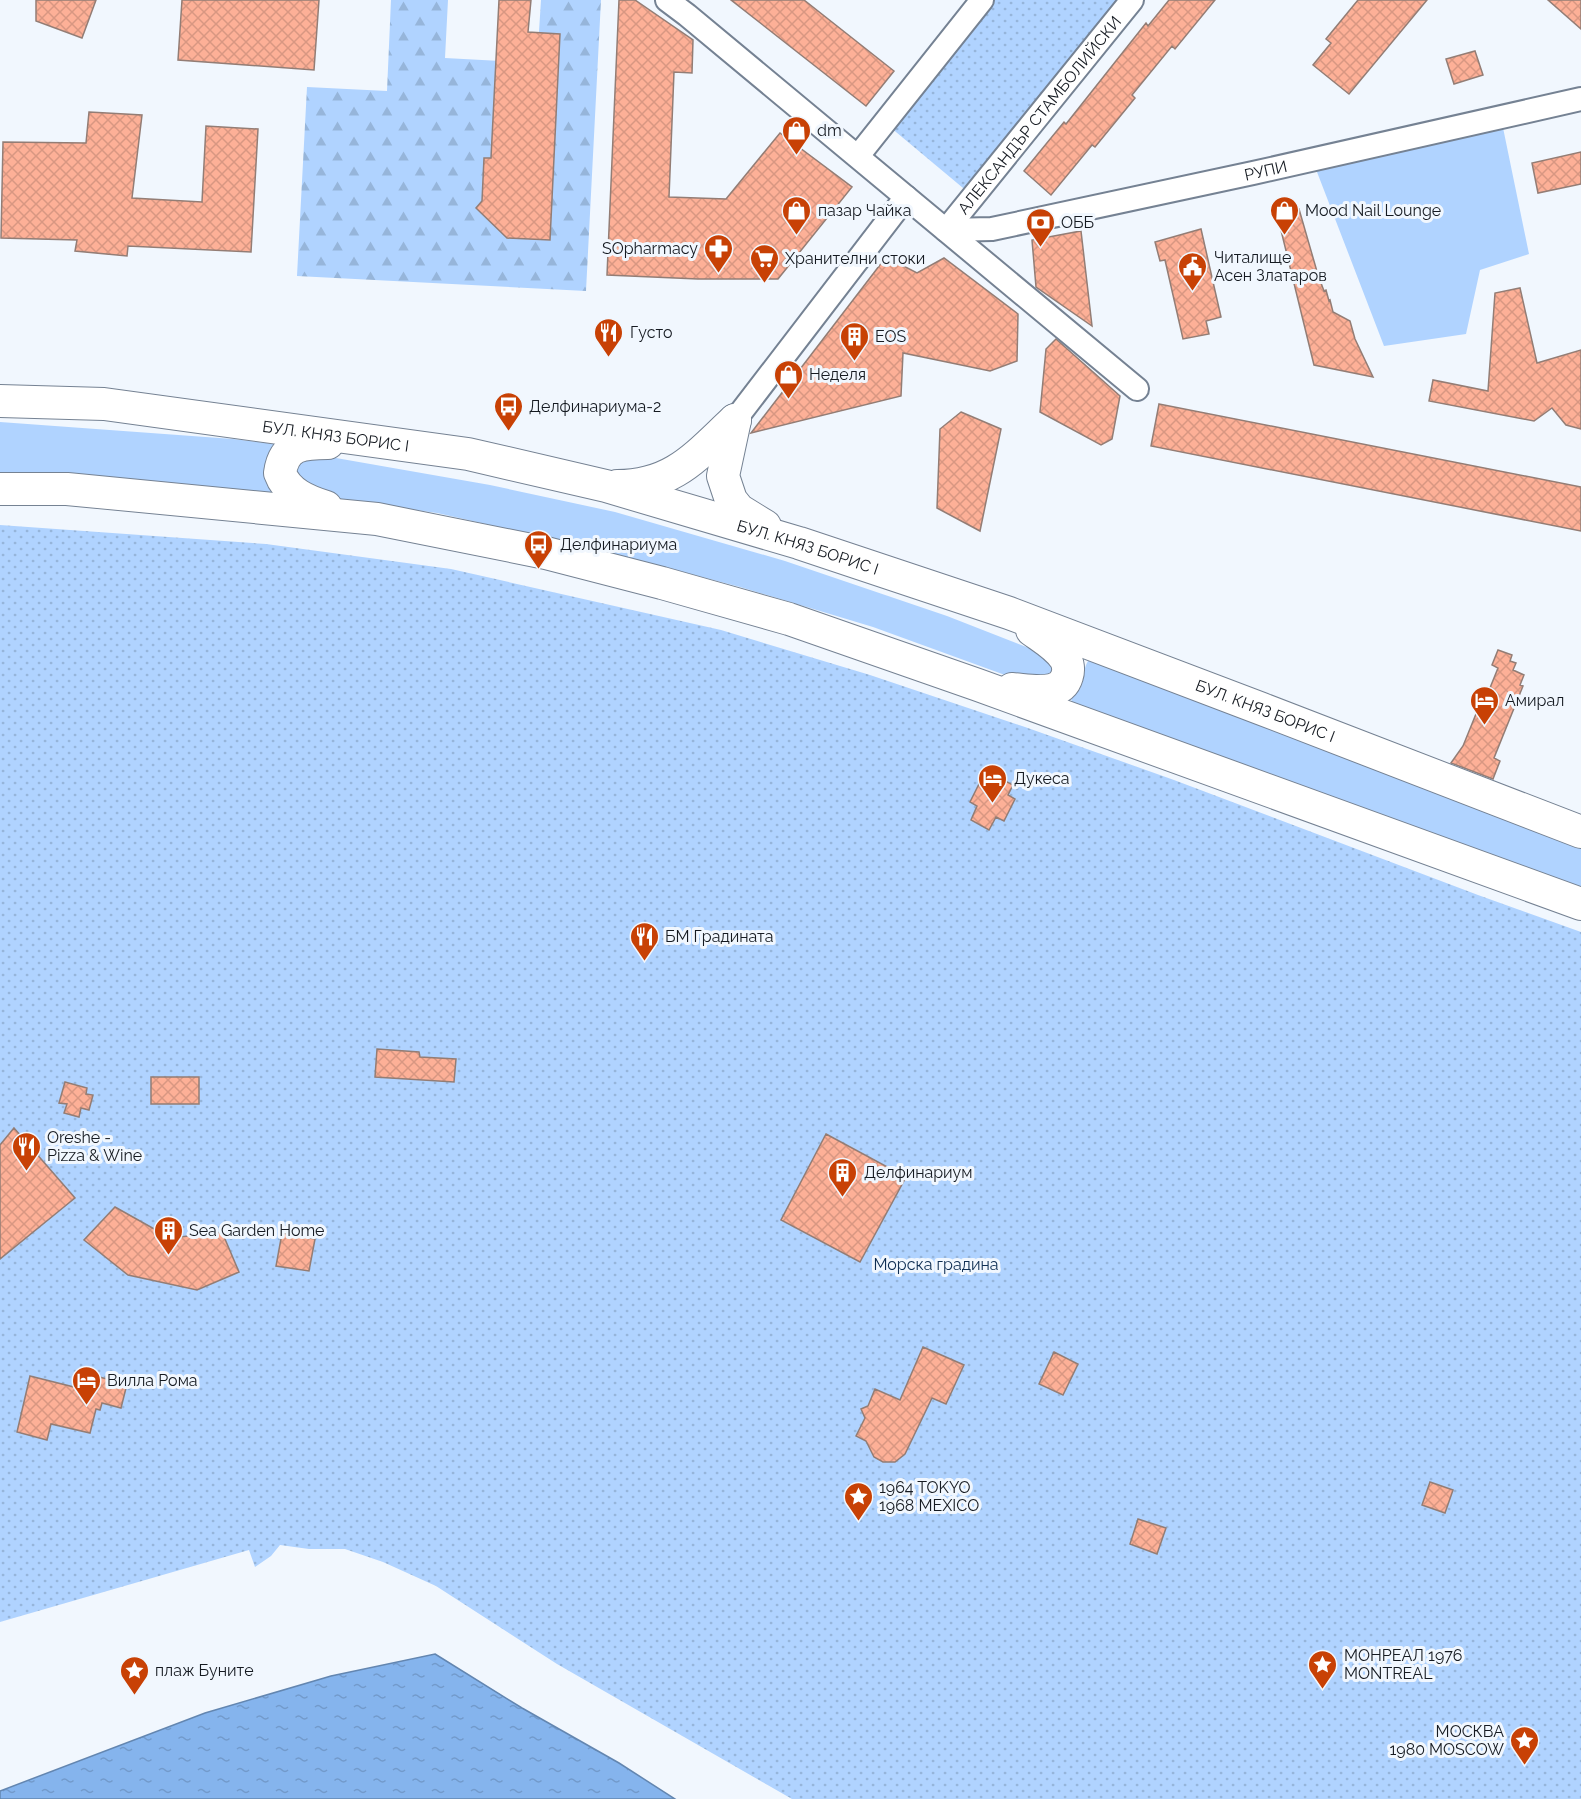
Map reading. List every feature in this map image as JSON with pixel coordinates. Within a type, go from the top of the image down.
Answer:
[{"type":"main road","name":"БУЛ. КНЯЗ БОРИС I","points":[[0,401],[104,404],[468,454],[606,486],[799,543],[1009,613],[1581,832]]},
{"type":"main road","points":[[606,486],[633,486],[666,478],[688,464],[735,420]]},
{"type":"main road","points":[[735,420],[723,476],[731,500],[753,520],[799,543]]},
{"type":"main road","points":[[392,444],[309,443],[291,450],[285,456],[280,473],[282,479],[298,496],[329,508],[546,553],[662,583],[789,620],[978,685],[1581,904]]},
{"type":"main road","points":[[0,489],[67,489],[377,519]]},
{"type":"main road","points":[[978,685],[1047,691],[1063,685],[1067,676],[1066,660],[1059,651],[1009,613]]},
{"type":"street","points":[[667,0],[1137,389]]},
{"type":"street","points":[[858,156],[982,0]]},
{"type":"street","name":"АЛЕКСАНДЪР СТАМБОЛИЙСКИ","points":[[946,230],[1132,0]]},
{"type":"street","name":"РУПИ","points":[[946,230],[992,229],[1581,99]]},
{"type":"street","points":[[735,420],[906,197]]},
{"type":"green space","points":[[391,0],[448,0],[445,58],[537,63],[541,0],[601,0],[586,291],[297,276],[307,87],[387,91]]},
{"type":"green space","points":[[991,0],[1124,0],[969,193],[890,127]]},
{"type":"green space","points":[[1501,118],[1529,254],[1480,270],[1466,334],[1384,346],[1312,159]]},
{"type":"green space","points":[[0,422],[233,439],[282,445],[265,469],[269,487],[279,502],[0,477]]},
{"type":"green space","points":[[312,457],[336,458],[490,485],[615,512],[785,561],[947,616],[1029,648],[1049,659],[1055,666],[1054,677],[1030,684],[873,627],[740,587],[592,548],[437,513],[337,499],[295,476],[299,464]]},
{"type":"green space","name":"Морска градина","points":[[0,525],[266,544],[451,569],[721,630],[870,675],[1025,727],[1174,780],[1581,932],[1581,1799],[792,1799],[557,1664],[436,1586],[383,1562],[345,1549],[309,1549],[280,1545],[271,1556],[255,1567],[249,1550],[0,1622]]},
{"type":"green space","points":[[1091,657],[1581,847],[1581,891],[1073,706],[1071,698],[1080,688],[1085,668]]},
{"type":"water","points":[[435,1654],[522,1708],[619,1763],[675,1799],[0,1799],[0,1791],[205,1713],[331,1676]]},
{"type":"building","points":[[36,0],[96,0],[82,38],[36,21]]},
{"type":"building","points":[[182,0],[319,0],[314,70],[178,60]]},
{"type":"building","points":[[499,0],[531,0],[528,32],[560,34],[550,240],[507,238],[476,208],[482,201],[484,158],[491,158]]},
{"type":"building","points":[[619,0],[635,0],[693,40],[692,73],[674,72],[669,197],[726,199],[780,133],[852,187],[778,279],[698,279],[607,275]]},
{"type":"building","points":[[731,0],[804,0],[894,71],[866,106]]},
{"type":"building","points":[[1169,0],[1215,0],[1175,49],[1172,46],[1132,95],[1135,98],[1095,147],[1092,145],[1051,195],[1024,171],[1064,122],[1066,124],[1146,23],[1148,26]]},
{"type":"building","points":[[1358,0],[1427,0],[1349,94],[1313,65],[1331,43],[1326,39]]},
{"type":"building","points":[[1548,0],[1581,0],[1581,29]]},
{"type":"building","points":[[1475,51],[1483,75],[1454,84],[1446,59]]},
{"type":"building","points":[[89,112],[142,115],[132,198],[202,202],[206,126],[258,129],[251,252],[128,246],[127,256],[75,251],[77,240],[1,238],[3,142],[86,143]]},
{"type":"building","points":[[1581,152],[1581,184],[1538,193],[1532,163]]},
{"type":"building","points":[[1299,209],[1318,275],[1333,312],[1350,321],[1355,339],[1373,377],[1314,365],[1277,214]]},
{"type":"building","name":"Читалище Асен Златаров","points":[[1201,229],[1221,317],[1206,321],[1209,334],[1183,339],[1165,260],[1160,261],[1155,242]]},
{"type":"building","points":[[1081,231],[1092,326],[1036,287],[1032,240]]},
{"type":"building","points":[[886,257],[917,273],[944,258],[1018,314],[1017,361],[990,371],[903,353],[901,396],[751,433]]},
{"type":"building","points":[[1520,288],[1537,363],[1581,350],[1581,429],[1566,425],[1552,408],[1534,421],[1429,401],[1433,380],[1488,391],[1495,293]]},
{"type":"building","points":[[1056,339],[1120,396],[1112,439],[1101,445],[1040,412],[1046,349]]},
{"type":"building","points":[[1159,404],[1581,487],[1581,531],[1151,446]]},
{"type":"building","points":[[961,412],[1001,429],[980,531],[937,508],[940,429]]},
{"type":"building","points":[[1498,650],[1512,655],[1510,661],[1516,663],[1513,670],[1524,675],[1520,685],[1523,686],[1494,758],[1500,761],[1493,779],[1451,763],[1463,746],[1476,714],[1479,715],[1498,668],[1492,665]]},
{"type":"building","name":"Дукеса","points":[[992,774],[1013,785],[1008,795],[1015,799],[1004,821],[996,817],[989,830],[971,820],[977,806],[970,802],[981,780],[987,783]]},
{"type":"building","points":[[377,1049],[419,1052],[420,1057],[456,1059],[454,1082],[375,1077]]},
{"type":"building","points":[[151,1077],[199,1077],[199,1104],[151,1104]]},
{"type":"building","points":[[65,1082],[87,1088],[86,1094],[93,1095],[89,1110],[81,1108],[79,1117],[64,1113],[67,1104],[59,1103]]},
{"type":"building","name":"Oreshe - Pizza & Wine","points":[[14,1128],[75,1198],[0,1259],[0,1145]]},
{"type":"building","name":"Делфинариум","points":[[826,1134],[906,1177],[860,1262],[781,1220]]},
{"type":"building","name":"Sea Garden Home","points":[[115,1207],[156,1230],[180,1237],[222,1232],[239,1272],[197,1290],[128,1275],[84,1240]]},
{"type":"building","points":[[282,1233],[315,1239],[309,1271],[276,1266]]},
{"type":"building","points":[[923,1347],[964,1365],[946,1404],[932,1398],[905,1454],[895,1462],[883,1462],[874,1457],[866,1441],[856,1436],[865,1418],[861,1409],[868,1406],[875,1389],[900,1400]]},
{"type":"building","points":[[1054,1352],[1078,1364],[1063,1395],[1039,1384]]},
{"type":"building","points":[[30,1376],[74,1387],[77,1377],[97,1382],[99,1377],[127,1384],[121,1408],[102,1403],[100,1410],[96,1409],[90,1433],[51,1424],[47,1440],[17,1432]]},
{"type":"building","points":[[1430,1482],[1453,1490],[1445,1513],[1422,1505]]},
{"type":"building","points":[[1138,1519],[1166,1528],[1157,1554],[1130,1544]]},
{"type":"place","name":"dm","points":[[796,156]]},
{"type":"place","name":"пазар Чайка","points":[[797,236]]},
{"type":"place","name":"Mood Nail Lounge","points":[[1284,236]]},
{"type":"place","name":"ОББ","points":[[1040,248]]},
{"type":"place","name":"SOpharmacy","points":[[719,274]]},
{"type":"place","name":"Хранителни стоки","points":[[764,284]]},
{"type":"place","name":"Читалище Асен Златаров","points":[[1193,292]]},
{"type":"place","name":"Густо","points":[[609,358]]},
{"type":"place","name":"EOS","points":[[854,362]]},
{"type":"place","name":"Неделя","points":[[788,400]]},
{"type":"place","name":"Делфинариума-2","points":[[508,432]]},
{"type":"place","name":"Делфинариума","points":[[539,570]]},
{"type":"place","name":"Амирал","points":[[1484,726]]},
{"type":"place","name":"Дукеса","points":[[993,804]]},
{"type":"place","name":"БМ Градината","points":[[644,962]]},
{"type":"place","name":"Oreshe - Pizza & Wine","points":[[26,1172]]},
{"type":"place","name":"Делфинариум","points":[[843,1198]]},
{"type":"place","name":"Sea Garden Home","points":[[168,1256]]},
{"type":"place","name":"Вилла Рома","points":[[86,1406]]},
{"type":"place","name":"1964 TOKYO 1968 MEXICO","points":[[858,1522]]},
{"type":"place","name":"МОНРЕАЛ 1976 MONTREAL","points":[[1323,1690]]},
{"type":"place","name":"плаж Буните","points":[[134,1696]]},
{"type":"place","name":"МОСКВА 1980 MOSCOW","points":[[1525,1766]]}]
